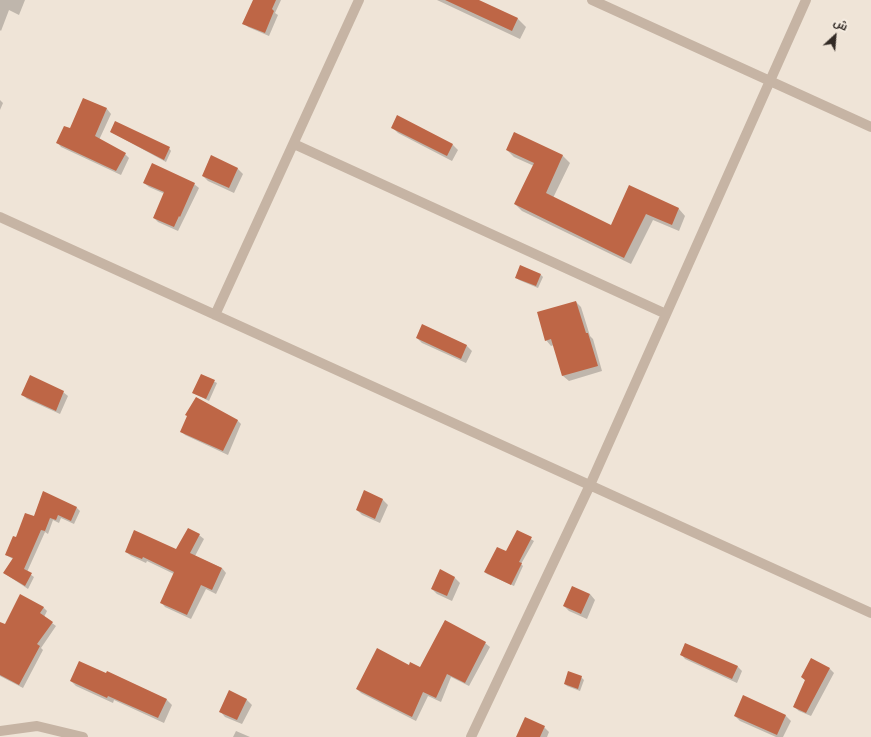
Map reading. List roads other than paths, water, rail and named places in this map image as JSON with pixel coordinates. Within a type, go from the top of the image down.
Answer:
[{"type":"street","points":[[215,315],[359,0]]},
{"type":"street","points":[[592,0],[871,127]]},
{"type":"street","points":[[471,737],[590,485],[806,0]]},
{"type":"street","points":[[294,144],[666,314]]},
{"type":"street","points":[[0,217],[871,613]]},
{"type":"street","points":[[0,731],[37,726],[83,737]]}]
